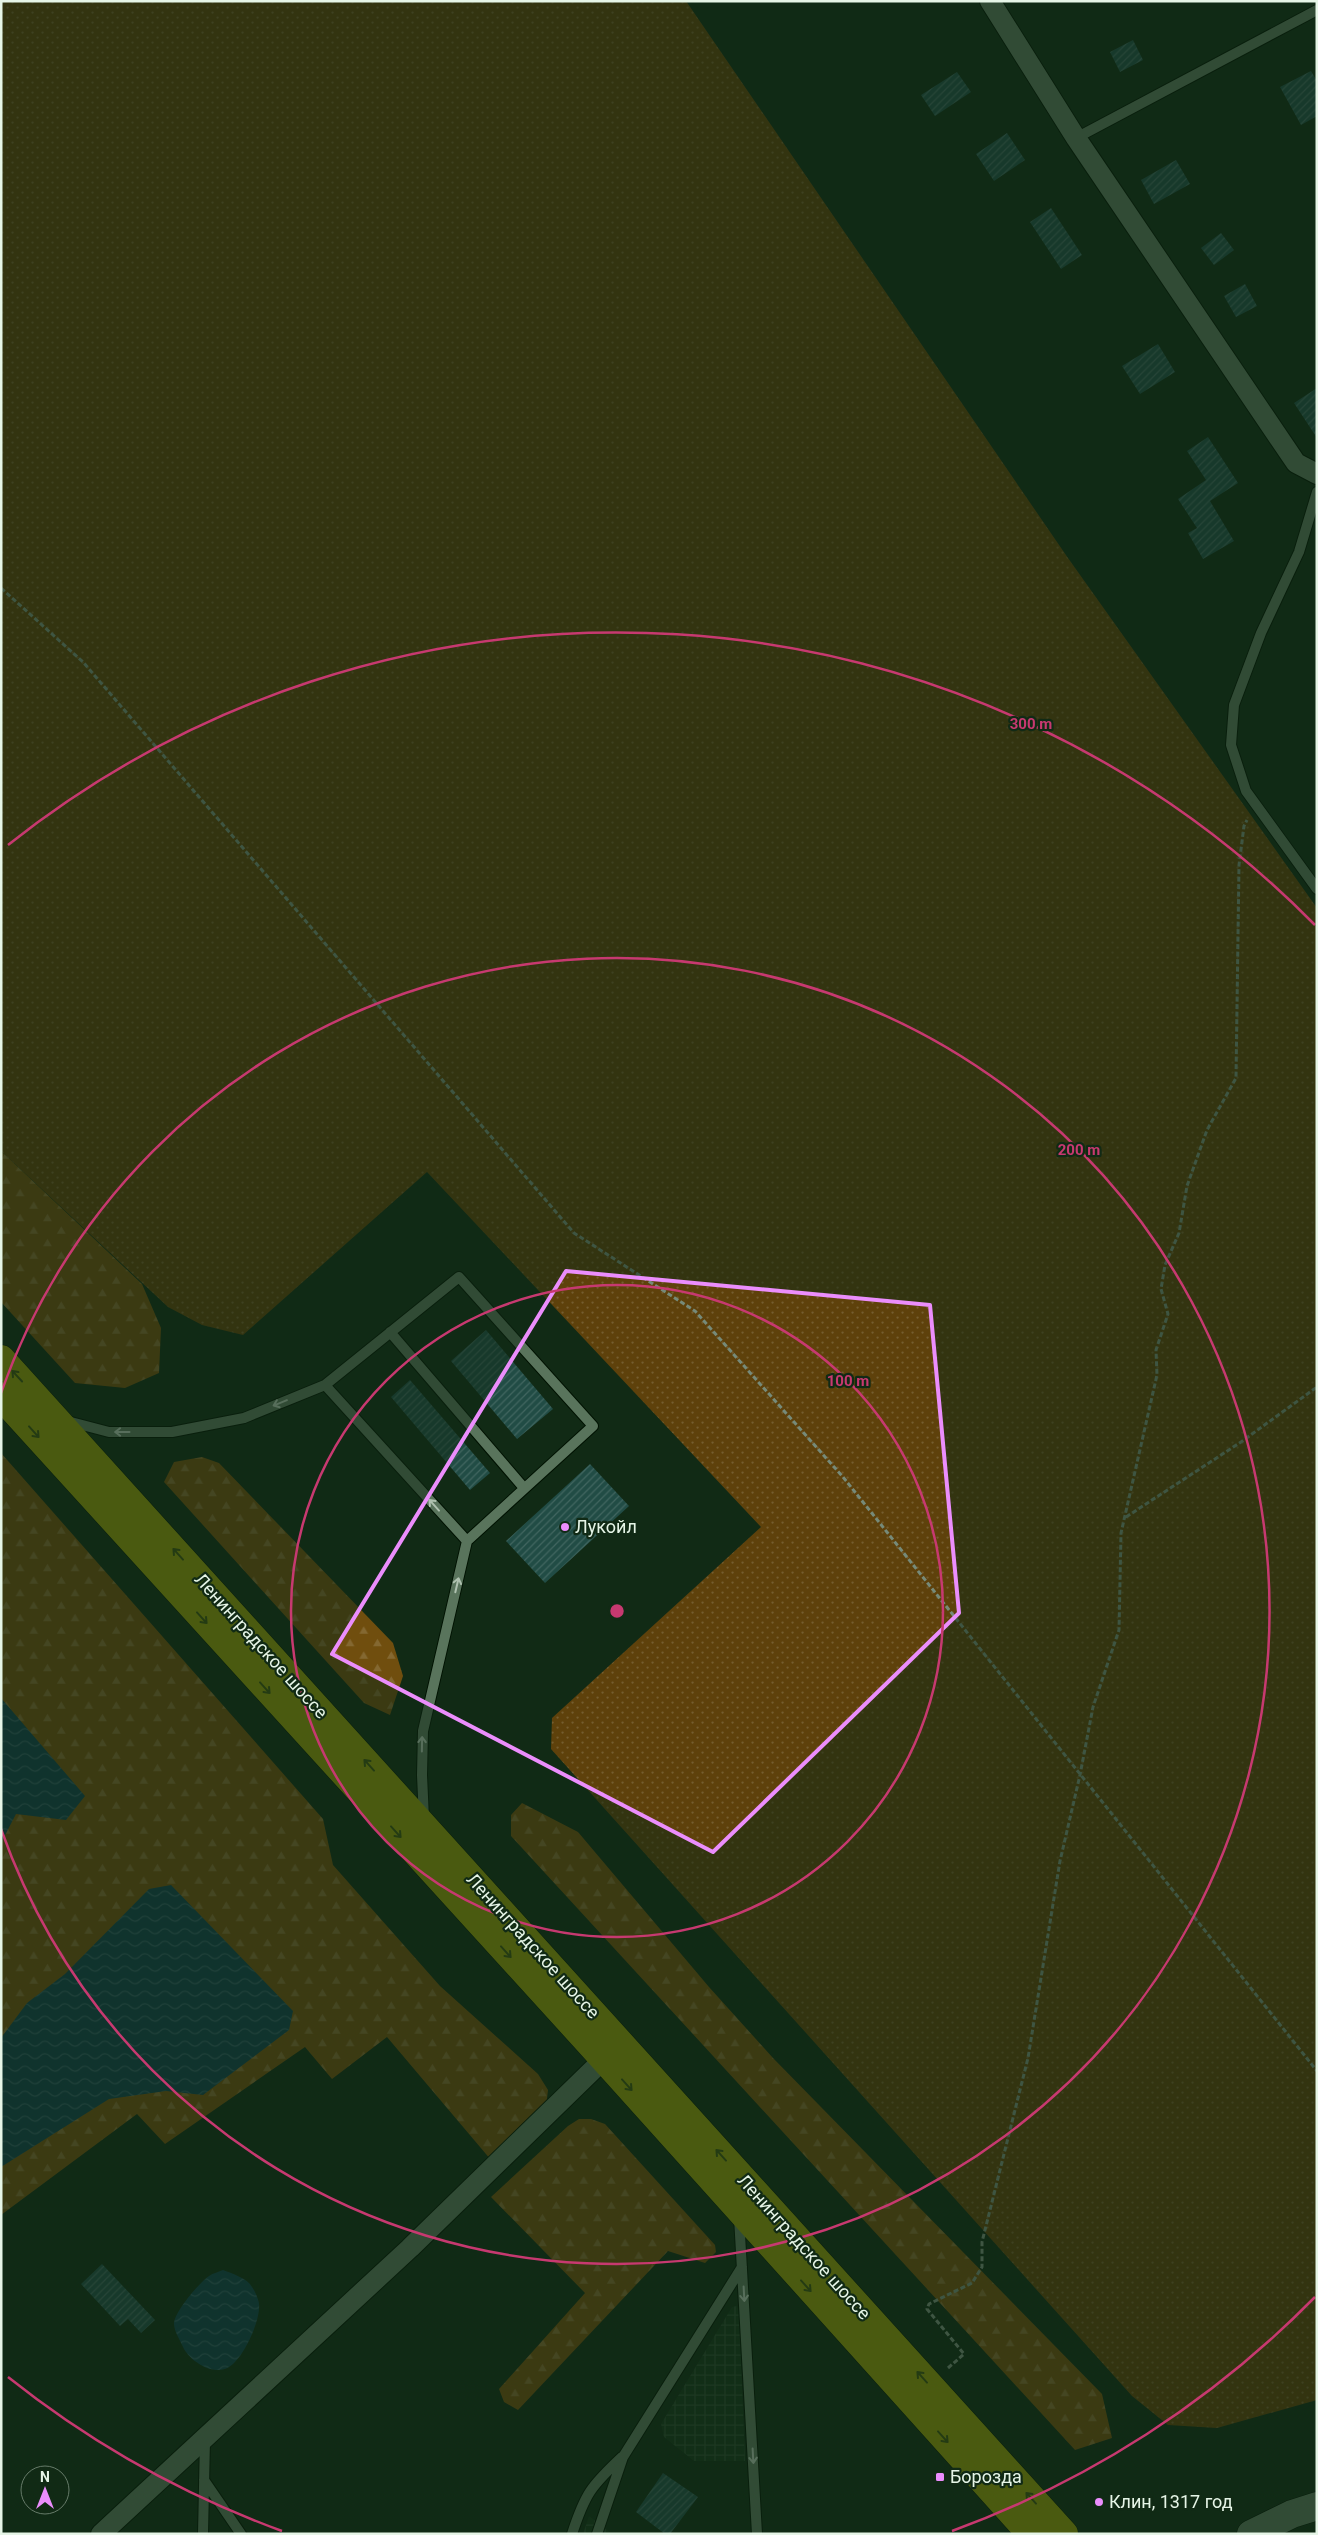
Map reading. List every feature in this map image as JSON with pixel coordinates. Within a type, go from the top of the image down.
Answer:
[{"type":"highway","name":"Ленинградское шоссе","points":[[1,1359],[1064,2534]]},
{"type":"highway","name":"Ленинградское шоссе","points":[[1,1396],[604,2059],[1031,2534]]},
{"type":"street","points":[[990,1],[1076,138],[1296,463],[1317,474]]},
{"type":"street","points":[[101,2534],[410,2248],[604,2059]]},
{"type":"street","points":[[1251,2534],[1292,2514],[1317,2506]]},
{"type":"lane","points":[[1314,1],[1317,6]]},
{"type":"lane","points":[[1076,138],[1317,10]]},
{"type":"lane","points":[[1317,492],[1299,552],[1262,633],[1234,704],[1231,745],[1246,791],[1317,889]]},
{"type":"lane","points":[[56,1419],[109,1432],[172,1432],[244,1418],[325,1385],[459,1277],[593,1426],[467,1541],[423,1731],[422,1775],[425,1827]]},
{"type":"lane","points":[[390,1332],[524,1488]]},
{"type":"lane","points":[[325,1385],[467,1541]]},
{"type":"lane","points":[[738,2210],[757,2534]]},
{"type":"lane","points":[[598,2534],[623,2457],[742,2267]]},
{"type":"lane","points":[[202,2534],[204,2438]]},
{"type":"lane","points":[[572,2534],[583,2501],[596,2481],[623,2457]]},
{"type":"lane","points":[[204,2480],[240,2534]]},
{"type":"path","points":[[1,588],[84,662],[574,1233],[695,1311],[843,1477],[1317,2071]]},
{"type":"path","points":[[928,2385],[964,2354],[927,2309],[929,2304],[972,2282],[982,2266],[982,2242],[1028,2058],[1060,1861],[1080,1775],[1093,1707],[1119,1630],[1121,1533],[1157,1375],[1156,1350],[1168,1314],[1161,1289],[1165,1265],[1179,1233],[1186,1186],[1206,1130],[1236,1078],[1240,865],[1244,826],[1254,803]]},
{"type":"path","points":[[1126,1517],[1241,1442],[1317,1387]]},
{"type":"highlighted area","points":[[566,1271],[930,1305],[959,1613],[713,1852],[332,1654]]},
{"type":"shaded area","points":[[1,1],[686,1],[1068,558],[1317,908],[1317,2400],[1217,2428],[1168,2425],[1132,2396],[551,1749],[552,1718],[761,1527],[427,1172],[243,1335],[202,1325],[168,1307],[1,1151]]},
{"type":"shaded area","points":[[737,2306],[739,2312],[745,2461],[694,2461],[664,2437],[661,2424],[732,2307]]},
{"type":"shaded area","points":[[589,2516],[612,2534],[583,2534]]},
{"type":"green space","points":[[1,1151],[142,1284],[161,1328],[159,1373],[125,1388],[75,1383],[1,1302]]},
{"type":"green space","points":[[1,1453],[323,1819],[333,1865],[440,1986],[538,2074],[548,2090],[546,2107],[491,2160],[387,2037],[332,2079],[305,2047],[165,2144],[137,2114],[1,2215]]},
{"type":"green space","points":[[202,1457],[219,1463],[393,1643],[403,1676],[390,1715],[364,1703],[164,1482],[174,1462]]},
{"type":"green space","points":[[522,1803],[578,1832],[709,1987],[773,2058],[1102,2394],[1112,2438],[1075,2450],[511,1836],[511,1815]]},
{"type":"green space","points":[[579,2119],[591,2119],[605,2124],[715,2245],[716,2252],[705,2263],[668,2251],[518,2410],[504,2402],[499,2389],[585,2293],[491,2197],[568,2126]]},
{"type":"water","points":[[1,1698],[85,1796],[66,1820],[16,1814],[1,1843]]},
{"type":"water","points":[[171,1885],[293,2011],[289,2030],[203,2095],[166,2091],[109,2099],[1,2167],[1,2038],[27,2003],[65,1974],[149,1889]]},
{"type":"water","points":[[223,2270],[250,2284],[258,2298],[259,2311],[254,2330],[238,2359],[225,2369],[213,2370],[196,2362],[187,2354],[176,2333],[174,2324],[182,2305],[199,2285],[212,2274]]},
{"type":"building","points":[[1133,40],[1143,60],[1120,72],[1110,52]]},
{"type":"building","points":[[1311,71],[1317,81],[1317,116],[1301,125],[1280,87]]},
{"type":"building","points":[[957,72],[971,92],[935,116],[921,95]]},
{"type":"building","points":[[1007,133],[1025,160],[994,181],[976,154]]},
{"type":"building","points":[[1176,160],[1190,184],[1154,204],[1141,180]]},
{"type":"building","points":[[1051,208],[1082,255],[1061,269],[1030,222]]},
{"type":"building","points":[[1221,233],[1234,250],[1214,265],[1201,248]]},
{"type":"building","points":[[1245,284],[1257,306],[1236,317],[1224,296]]},
{"type":"building","points":[[1158,344],[1175,372],[1140,394],[1122,366]]},
{"type":"building","points":[[1317,388],[1317,438],[1294,403]]},
{"type":"building","points":[[1208,437],[1238,483],[1210,501],[1234,541],[1203,559],[1188,533],[1197,528],[1178,499],[1206,480],[1187,451]]},
{"type":"building","points":[[486,1330],[553,1409],[517,1439],[451,1361]]},
{"type":"building","points":[[410,1380],[490,1473],[470,1490],[391,1397]]},
{"type":"building","points":[[590,1464],[629,1506],[545,1583],[506,1541]]},
{"type":"building","points":[[102,2264],[155,2320],[141,2333],[128,2319],[120,2326],[81,2284]]},
{"type":"building","points":[[663,2473],[698,2497],[670,2534],[665,2534],[636,2512]]},
{"type":"place","name":"Лукойл","points":[[565,1527]]},
{"type":"place","name":"Борозда","points":[[940,2477]]},
{"type":"place","name":"Клин, 1317 год","points":[[1099,2502]]}]
